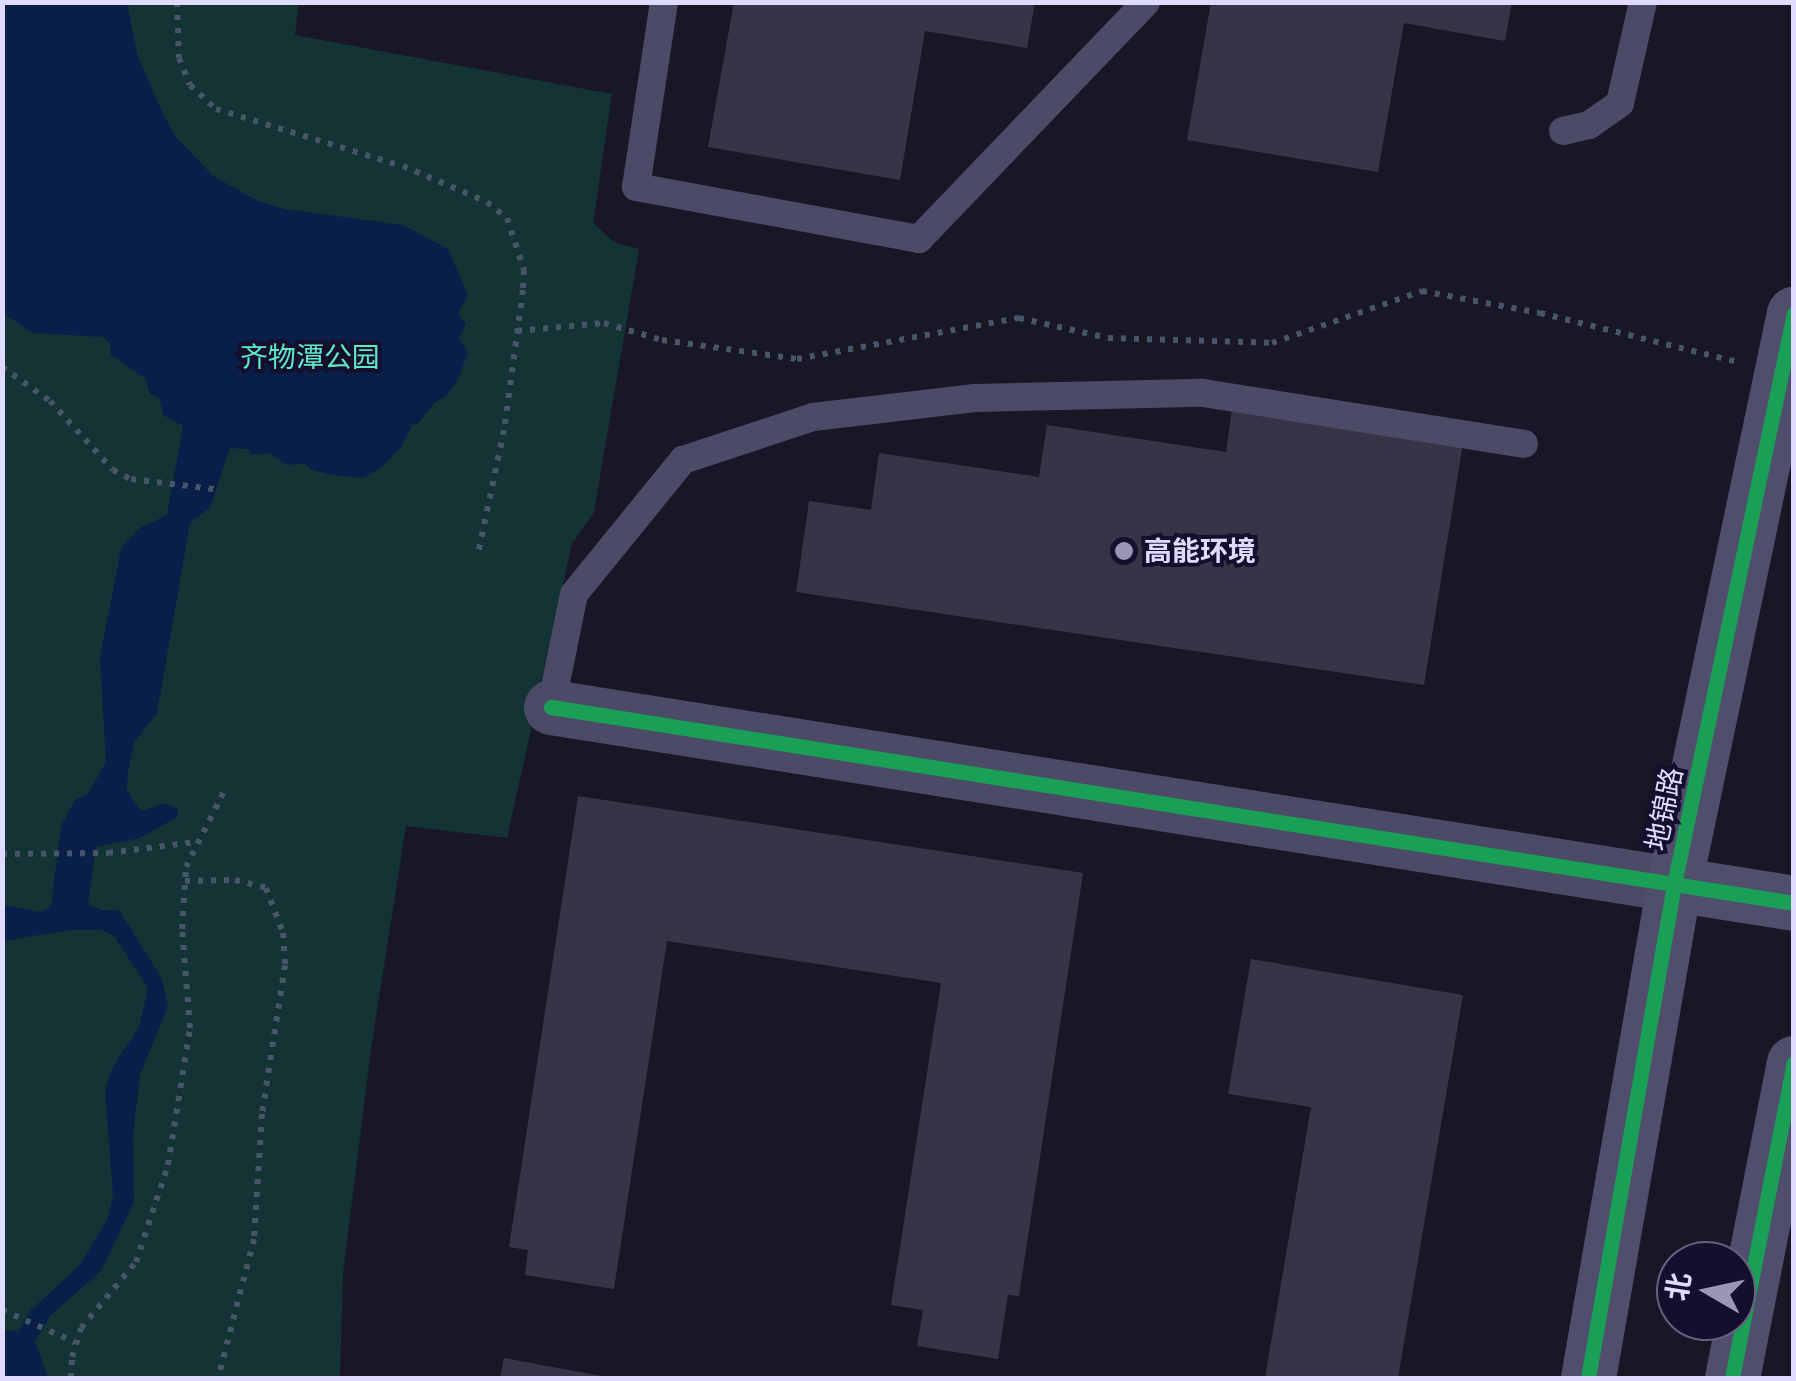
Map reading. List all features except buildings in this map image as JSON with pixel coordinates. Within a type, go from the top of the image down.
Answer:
[{"type":"street","name":"地锦路","points":[[1588,1378],[1674,884],[1794,312]]},
{"type":"street","points":[[550,708],[1794,903]]},
{"type":"street","points":[[1732,1378],[1794,1063]]},
{"type":"lane","points":[[664,2],[636,187],[918,238],[1146,2]]},
{"type":"lane","points":[[1562,131],[1589,125],[1620,103],[1643,2]]},
{"type":"lane","points":[[550,708],[574,594],[683,460],[813,417],[974,398],[1203,392],[1524,444]]},
{"type":"path","points":[[177,2],[178,58],[190,85],[216,109],[403,166],[486,202],[507,218],[524,270],[504,430],[478,553]]},
{"type":"path","points":[[517,331],[604,323],[662,340],[797,358],[1018,318],[1108,338],[1272,343],[1422,291],[1540,314],[1781,373]]},
{"type":"path","points":[[2,367],[50,401],[114,470],[131,479],[221,490]]},
{"type":"path","points":[[72,1378],[75,1342],[81,1328],[136,1262],[168,1165],[190,1028],[182,928],[184,880],[194,842],[223,793]]},
{"type":"path","points":[[2,854],[108,853],[194,842]]},
{"type":"path","points":[[184,880],[235,880],[266,888],[283,933],[284,966],[262,1114],[254,1240],[218,1378]]},
{"type":"path","points":[[7,1311],[75,1342]]},
{"type":"green space","name":"齐物潭公园","points":[[3,3],[299,3],[295,35],[612,94],[593,223],[614,242],[639,249],[594,512],[572,544],[507,838],[406,826],[371,1049],[343,1273],[340,1378],[3,1378]]},
{"type":"water","points":[[3,2],[127,3],[138,57],[162,112],[176,137],[213,176],[258,201],[285,209],[403,225],[448,249],[468,296],[458,313],[466,324],[459,339],[468,352],[459,378],[418,424],[412,425],[402,446],[382,467],[364,478],[331,475],[310,469],[305,463],[287,465],[270,453],[251,455],[248,449],[230,448],[210,508],[190,523],[157,713],[134,743],[127,790],[141,811],[165,803],[178,810],[177,817],[140,838],[96,847],[88,904],[102,910],[119,910],[162,979],[168,1006],[140,1075],[133,1136],[134,1202],[101,1271],[51,1315],[35,1341],[48,1378],[3,1378],[3,1330],[18,1332],[31,1310],[80,1265],[108,1218],[113,1196],[105,1089],[113,1066],[139,1027],[148,988],[115,937],[102,930],[69,930],[3,941],[3,905],[42,912],[51,906],[61,826],[75,800],[87,794],[106,763],[100,658],[121,549],[138,529],[167,515],[183,426],[163,415],[159,398],[150,394],[146,379],[111,355],[110,343],[102,337],[33,333],[3,313]]},
{"type":"cycle path","points":[[1588,1378],[1674,884],[1794,313]]},
{"type":"cycle path","points":[[551,707],[1794,903]]},
{"type":"cycle path","points":[[1732,1378],[1794,1063]]},
{"type":"place","name":"高能环境","points":[[1124,551]]}]
